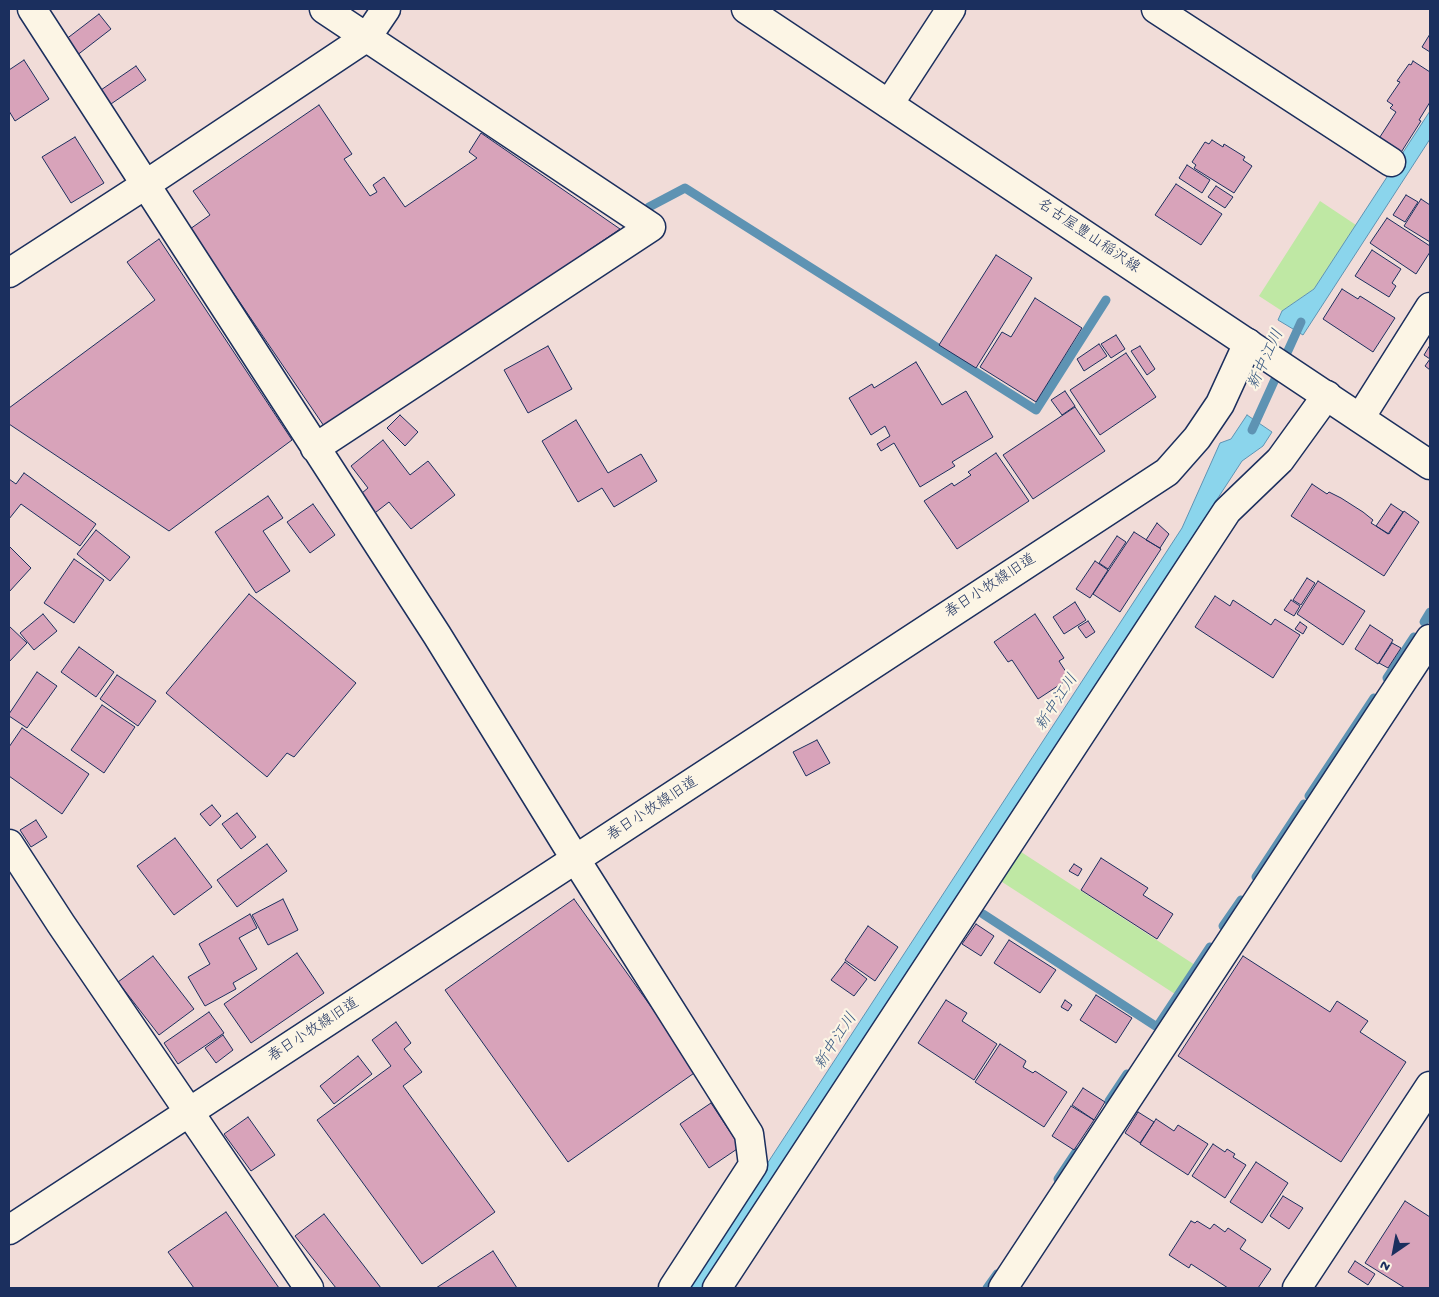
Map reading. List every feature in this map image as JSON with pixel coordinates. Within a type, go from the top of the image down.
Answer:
[{"type":"street","points":[[32,9],[437,635],[749,1134],[753,1166],[673,1288]]},
{"type":"street","points":[[315,448],[651,227],[324,9]]},
{"type":"street","points":[[9,273],[367,37],[386,9]]},
{"type":"street","name":"名古屋豊山稲沢線","points":[[746,9],[1304,380],[1430,466]]},
{"type":"street","points":[[889,104],[951,9]]},
{"type":"street","points":[[1156,9],[1391,162]]},
{"type":"street","points":[[1360,418],[1430,307]]},
{"type":"street","name":"春日小牧線旧道","points":[[9,1230],[1167,472],[1197,438],[1220,404],[1253,346]]},
{"type":"street","points":[[717,1288],[1227,511],[1280,460],[1327,396]]},
{"type":"street","points":[[1003,1288],[1430,639]]},
{"type":"street","points":[[9,844],[188,1113],[309,1288]]},
{"type":"street","points":[[1297,1288],[1430,1086]]},
{"type":"green space","points":[[1320,201],[1356,225],[1314,289],[1282,311],[1259,296]]},
{"type":"green space","points":[[1015,848],[1195,965],[1175,994],[996,878]]},
{"type":"water","points":[[1430,111],[1430,139],[1303,335],[1278,320],[1282,311],[1314,289]]},
{"type":"water","points":[[1247,415],[1272,432],[1263,446],[1242,461],[703,1288],[686,1288],[1182,528],[1220,443],[1231,439]]},
{"type":"building","points":[[99,14],[111,29],[76,56],[65,40]]},
{"type":"building","points":[[1430,34],[1430,52],[1422,47]]},
{"type":"building","points":[[24,60],[49,99],[15,121],[9,111],[9,70]]},
{"type":"building","points":[[1413,61],[1430,72],[1430,102],[1419,120],[1421,121],[1400,154],[1378,140],[1396,112],[1390,108],[1393,105],[1387,101],[1400,82],[1397,81]]},
{"type":"building","points":[[136,66],[146,80],[108,106],[98,92]]},
{"type":"building","points":[[319,105],[352,154],[344,159],[370,196],[377,192],[373,185],[384,177],[405,207],[477,158],[469,152],[481,133],[620,229],[326,429],[190,229],[210,215],[193,191]]},
{"type":"building","points":[[75,137],[104,183],[71,203],[42,157]]},
{"type":"building","points":[[1212,140],[1223,147],[1224,144],[1245,157],[1243,160],[1252,166],[1234,193],[1194,168],[1196,165],[1192,162],[1205,142],[1209,144]]},
{"type":"building","points":[[1187,165],[1210,180],[1202,193],[1179,178]]},
{"type":"building","points":[[1176,184],[1222,214],[1201,245],[1155,215]]},
{"type":"building","points":[[1216,186],[1233,197],[1225,208],[1208,197]]},
{"type":"building","points":[[1406,195],[1418,202],[1405,222],[1393,215]]},
{"type":"building","points":[[1421,199],[1430,205],[1430,242],[1404,226]]},
{"type":"building","points":[[1387,218],[1430,246],[1430,252],[1416,274],[1370,243]]},
{"type":"building","points":[[159,239],[292,440],[169,531],[9,424],[9,408],[155,300],[127,262]]},
{"type":"building","points":[[1372,250],[1401,269],[1392,283],[1396,286],[1389,297],[1355,276]]},
{"type":"building","points":[[996,255],[1032,278],[976,368],[939,345]]},
{"type":"building","points":[[1342,289],[1358,299],[1360,296],[1395,318],[1373,352],[1323,319]]},
{"type":"building","points":[[1035,298],[1082,328],[1036,402],[980,367],[1002,332],[1011,337]]},
{"type":"building","points":[[1116,335],[1125,349],[1111,358],[1101,344]]},
{"type":"building","points":[[1099,344],[1107,356],[1084,371],[1077,359]]},
{"type":"building","points":[[1430,345],[1430,359],[1424,355]]},
{"type":"building","points":[[548,346],[572,389],[528,413],[504,370]]},
{"type":"building","points":[[1140,346],[1155,369],[1147,375],[1131,351]]},
{"type":"building","points":[[1126,353],[1156,397],[1100,435],[1070,390]]},
{"type":"building","points":[[1430,359],[1430,370],[1425,366]]},
{"type":"building","points":[[916,362],[942,405],[966,391],[993,437],[952,462],[955,466],[920,487],[894,443],[881,451],[877,444],[890,436],[885,426],[871,435],[849,398],[872,384],[874,388]]},
{"type":"building","points":[[1065,391],[1075,406],[1062,415],[1051,400]]},
{"type":"building","points":[[1075,407],[1105,451],[1033,499],[1003,455]]},
{"type":"building","points":[[400,415],[418,432],[405,446],[387,428]]},
{"type":"building","points":[[576,420],[608,473],[641,454],[657,481],[614,507],[602,488],[578,502],[542,441]]},
{"type":"building","points":[[383,440],[410,475],[428,461],[455,495],[411,529],[389,502],[371,516],[356,498],[368,488],[351,466]]},
{"type":"building","points":[[996,453],[1029,501],[957,549],[924,501],[952,483],[954,486],[971,475],[968,472]]},
{"type":"building","points":[[24,473],[96,524],[80,546],[21,504],[9,519],[9,479],[16,484]]},
{"type":"building","points":[[1312,484],[1327,494],[1329,492],[1341,498],[1363,512],[1373,520],[1371,523],[1389,534],[1404,511],[1419,522],[1384,576],[1291,516]]},
{"type":"building","points":[[268,496],[283,518],[263,531],[290,571],[256,593],[215,532]]},
{"type":"building","points":[[313,504],[335,535],[310,553],[287,522]]},
{"type":"building","points":[[1391,504],[1403,512],[1388,534],[1376,526]]},
{"type":"building","points":[[1157,523],[1169,534],[1160,548],[1146,540]]},
{"type":"building","points":[[96,530],[130,557],[110,581],[77,554]]},
{"type":"building","points":[[1134,532],[1161,549],[1120,612],[1093,594]]},
{"type":"building","points":[[1117,536],[1126,542],[1108,569],[1099,563]]},
{"type":"building","points":[[9,546],[31,568],[9,592]]},
{"type":"building","points":[[74,559],[104,580],[74,623],[44,603]]},
{"type":"building","points":[[1095,561],[1108,570],[1090,598],[1076,589]]},
{"type":"building","points":[[1307,578],[1315,583],[1301,605],[1293,600]]},
{"type":"building","points":[[1318,581],[1365,611],[1343,645],[1297,614]]},
{"type":"building","points":[[249,594],[356,683],[294,757],[287,753],[267,777],[166,693]]},
{"type":"building","points":[[1215,596],[1230,606],[1233,600],[1271,625],[1275,619],[1300,635],[1273,678],[1195,627]]},
{"type":"building","points":[[1291,600],[1300,606],[1294,616],[1284,610]]},
{"type":"building","points":[[1075,602],[1086,620],[1064,634],[1053,617]]},
{"type":"building","points":[[43,614],[57,631],[34,650],[20,633]]},
{"type":"building","points":[[1035,614],[1064,658],[1059,661],[1070,678],[1038,699],[1012,660],[1008,662],[994,642]]},
{"type":"building","points":[[1088,621],[1095,632],[1086,638],[1078,627]]},
{"type":"building","points":[[1300,622],[1307,627],[1303,634],[1295,629]]},
{"type":"building","points":[[1370,625],[1393,640],[1378,664],[1355,649]]},
{"type":"building","points":[[9,626],[27,643],[9,662]]},
{"type":"building","points":[[1392,643],[1401,648],[1388,668],[1379,663]]},
{"type":"building","points":[[79,647],[114,672],[96,697],[61,672]]},
{"type":"building","points":[[37,672],[57,686],[27,728],[9,716],[9,714]]},
{"type":"building","points":[[117,675],[156,701],[138,726],[100,699]]},
{"type":"building","points":[[102,705],[135,727],[104,773],[71,750]]},
{"type":"building","points":[[22,728],[89,774],[62,814],[9,776],[9,747]]},
{"type":"building","points":[[817,740],[830,763],[806,776],[793,752]]},
{"type":"building","points":[[212,805],[221,816],[210,826],[200,814]]},
{"type":"building","points":[[237,813],[256,837],[241,849],[222,824]]},
{"type":"building","points":[[36,820],[47,837],[31,847],[20,830]]},
{"type":"building","points":[[175,838],[212,887],[174,915],[137,866]]},
{"type":"building","points":[[267,844],[287,871],[237,907],[217,880]]},
{"type":"building","points":[[1101,858],[1148,888],[1143,895],[1173,914],[1157,939],[1081,890]]},
{"type":"building","points":[[1074,864],[1082,869],[1078,876],[1069,871]]},
{"type":"building","points":[[283,899],[298,930],[268,945],[252,915]]},
{"type":"building","points":[[574,899],[697,1071],[568,1162],[445,990]]},
{"type":"building","points":[[250,914],[257,928],[239,938],[257,969],[233,983],[236,989],[205,1006],[188,977],[210,964],[199,944]]},
{"type":"building","points":[[976,924],[994,936],[981,956],[962,944]]},
{"type":"building","points":[[868,926],[898,947],[875,981],[845,960]]},
{"type":"building","points":[[1009,940],[1056,970],[1040,993],[994,963]]},
{"type":"building","points":[[297,953],[324,993],[251,1043],[224,1004]]},
{"type":"building","points":[[153,956],[194,1009],[159,1035],[118,982]]},
{"type":"building","points":[[1243,956],[1330,1012],[1337,1001],[1368,1021],[1360,1032],[1406,1062],[1341,1162],[1178,1056]]},
{"type":"building","points":[[845,962],[867,979],[854,996],[831,980]]},
{"type":"building","points":[[1096,995],[1132,1018],[1116,1043],[1080,1020]]},
{"type":"building","points":[[946,1000],[967,1013],[962,1021],[997,1044],[974,1080],[918,1043]]},
{"type":"building","points":[[1065,1000],[1072,1005],[1068,1011],[1061,1007]]},
{"type":"building","points":[[209,1012],[224,1033],[178,1064],[164,1043]]},
{"type":"building","points":[[396,1022],[411,1043],[404,1049],[422,1072],[403,1086],[495,1212],[422,1264],[317,1120],[391,1066],[372,1040]]},
{"type":"building","points":[[223,1035],[233,1050],[216,1063],[205,1048]]},
{"type":"building","points":[[1000,1044],[1026,1061],[1023,1067],[1033,1073],[1035,1071],[1067,1092],[1044,1127],[975,1082]]},
{"type":"building","points":[[358,1056],[372,1074],[334,1104],[320,1086]]},
{"type":"building","points":[[1083,1088],[1105,1102],[1094,1120],[1072,1105]]},
{"type":"building","points":[[711,1103],[740,1147],[709,1168],[680,1124]]},
{"type":"building","points":[[1071,1106],[1094,1120],[1074,1150],[1052,1136]]},
{"type":"building","points":[[1138,1112],[1154,1122],[1140,1143],[1125,1133]]},
{"type":"building","points":[[248,1117],[275,1155],[251,1171],[224,1134]]},
{"type":"building","points":[[1156,1119],[1174,1131],[1178,1125],[1208,1144],[1188,1175],[1140,1144]]},
{"type":"building","points":[[1213,1144],[1225,1152],[1227,1149],[1235,1154],[1233,1157],[1246,1165],[1225,1198],[1192,1176]]},
{"type":"building","points":[[1256,1162],[1288,1183],[1262,1223],[1230,1202]]},
{"type":"building","points":[[1283,1196],[1303,1208],[1289,1229],[1270,1216]]},
{"type":"building","points":[[1405,1201],[1430,1217],[1430,1288],[1405,1288],[1365,1263]]},
{"type":"building","points":[[226,1212],[279,1288],[194,1288],[168,1252]]},
{"type":"building","points":[[324,1214],[381,1288],[336,1288],[295,1236]]},
{"type":"building","points":[[1191,1221],[1195,1223],[1197,1221],[1210,1229],[1214,1224],[1225,1232],[1228,1228],[1246,1240],[1240,1249],[1271,1269],[1258,1288],[1228,1288],[1191,1264],[1189,1268],[1169,1255]]},
{"type":"building","points":[[493,1251],[517,1288],[436,1288]]},
{"type":"building","points":[[1355,1261],[1375,1274],[1368,1285],[1348,1272]]},
{"type":"waterway","points":[[649,207],[685,188],[1036,410],[1106,300]]},
{"type":"waterway","name":"新中江川","points":[[1252,430],[1301,322]]},
{"type":"waterway","points":[[1424,622],[1430,612]]},
{"type":"waterway","points":[[1387,678],[1414,637]]},
{"type":"waterway","points":[[1309,796],[1374,698]]},
{"type":"waterway","points":[[1256,877],[1304,804]]},
{"type":"waterway","points":[[1223,926],[1241,900]]},
{"type":"waterway","points":[[983,914],[1157,1027],[1210,947]]},
{"type":"waterway","points":[[1109,1101],[1127,1074]]},
{"type":"waterway","points":[[1058,1179],[1076,1152]]},
{"type":"waterway","points":[[987,1288],[997,1274]]}]
